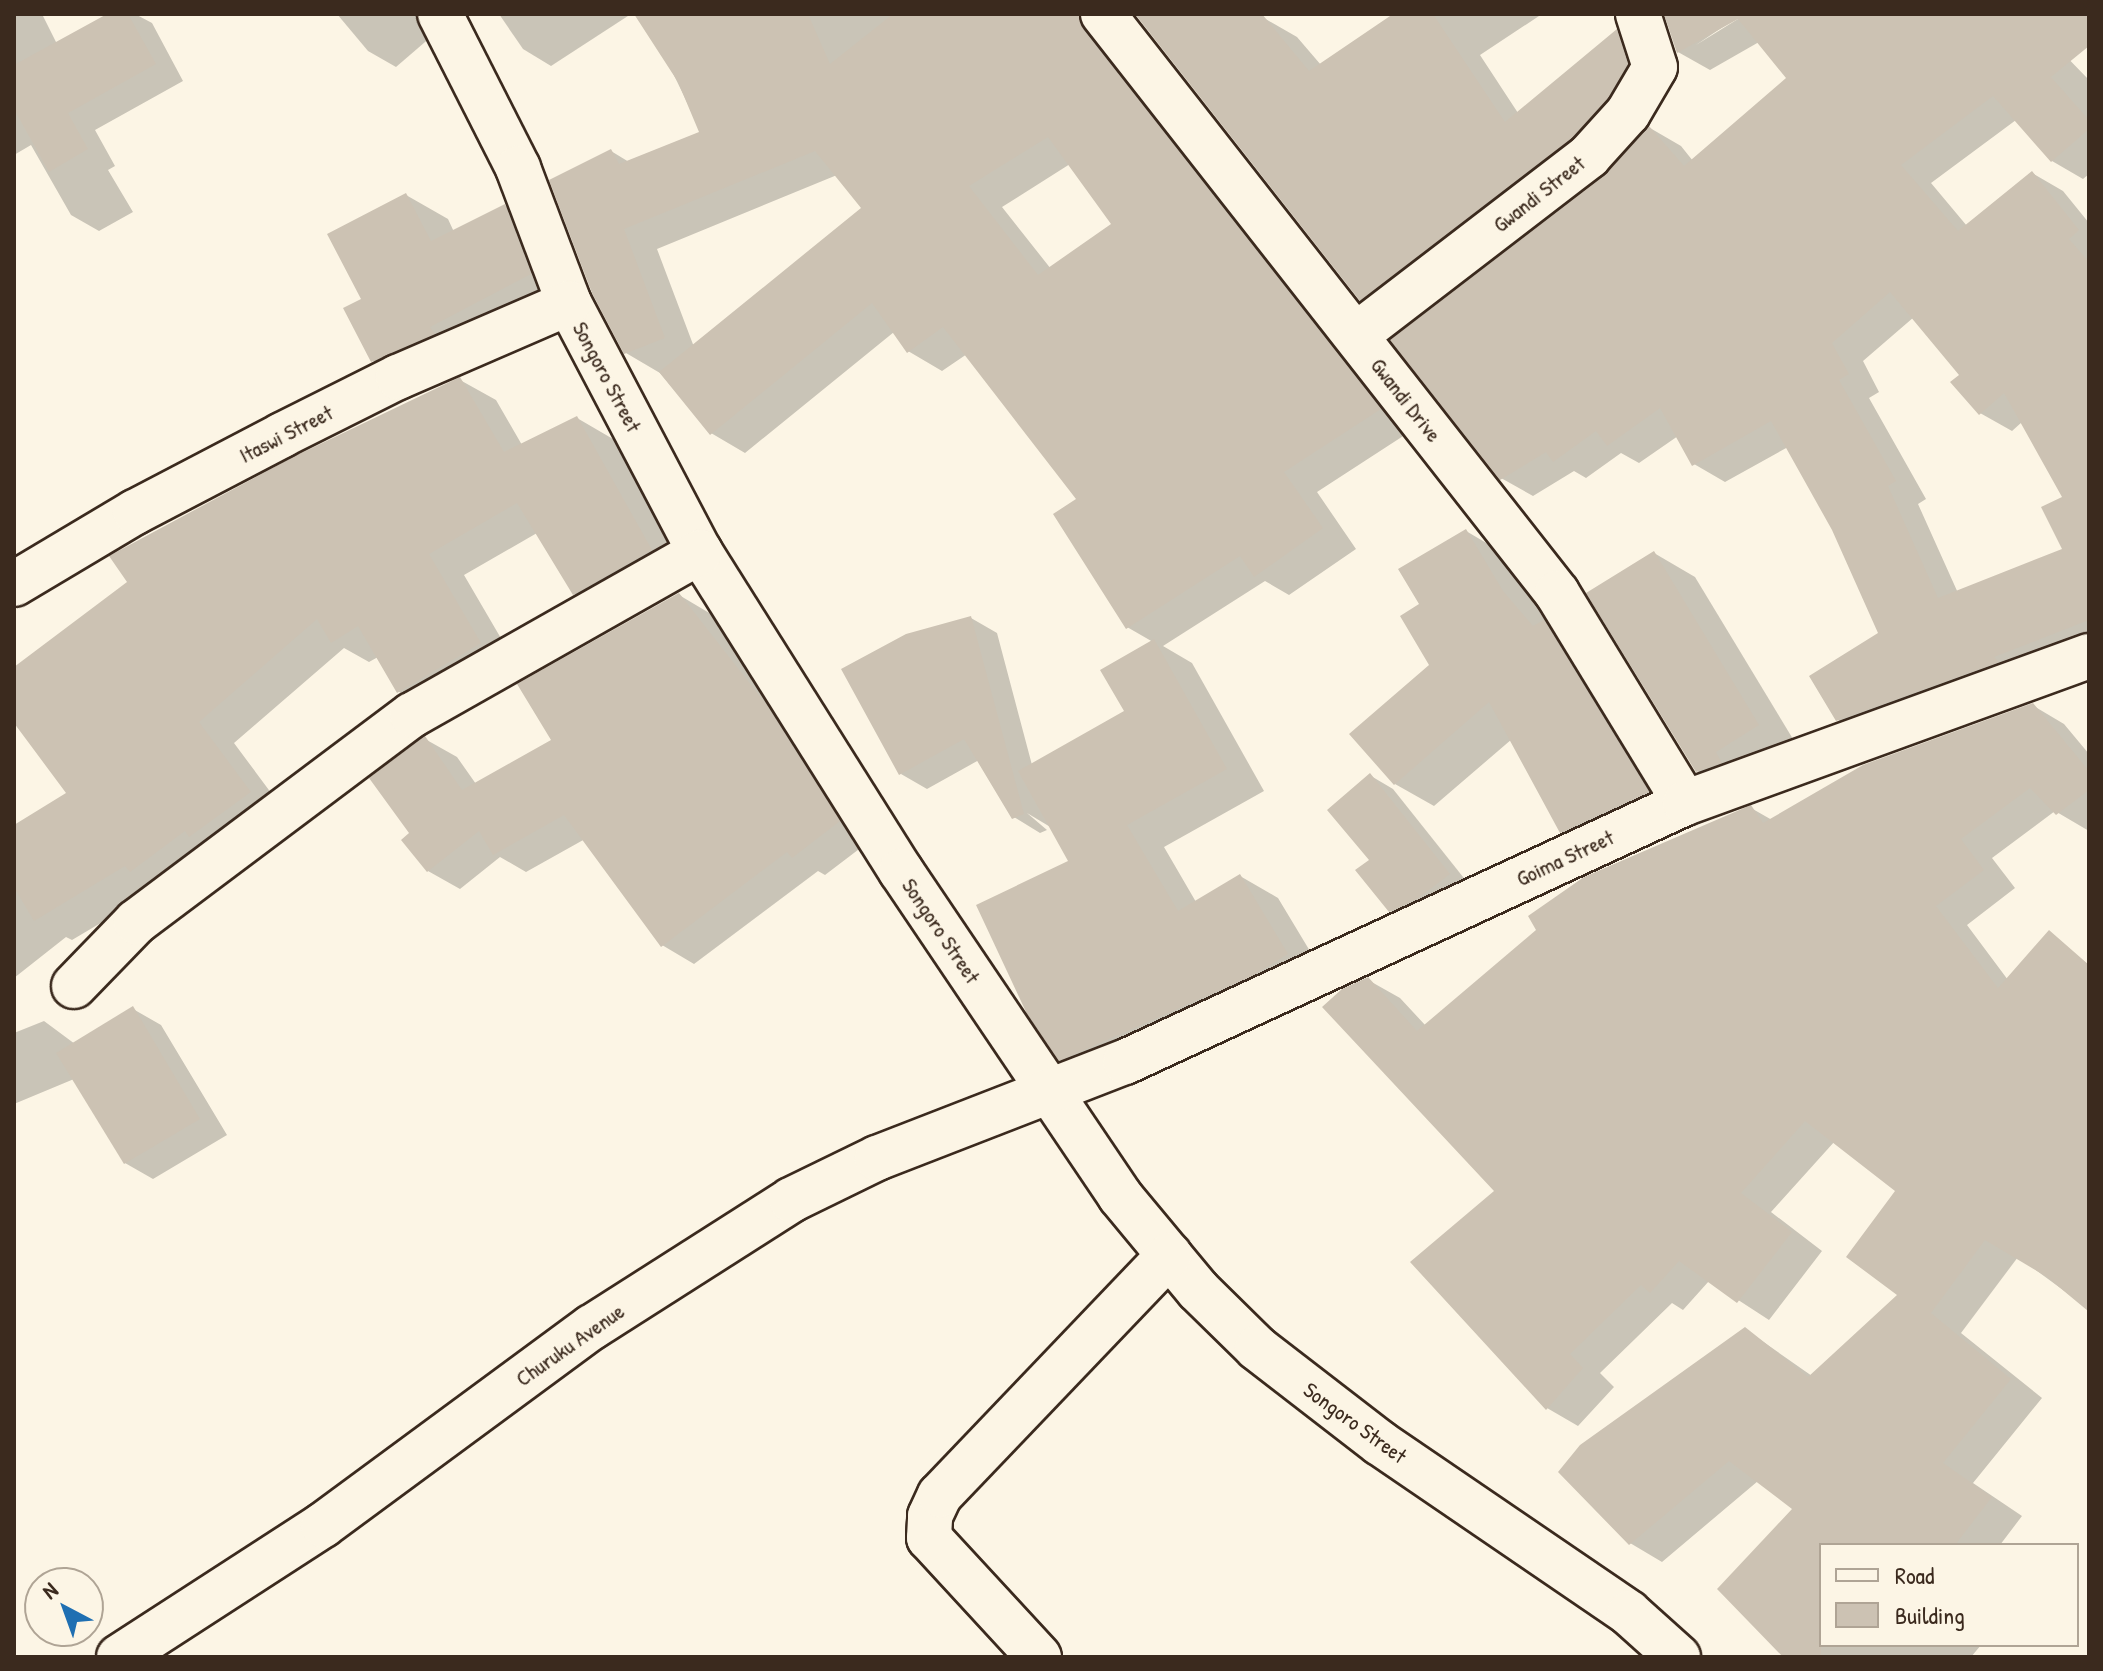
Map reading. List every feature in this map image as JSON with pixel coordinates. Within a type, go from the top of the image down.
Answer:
[{"type":"street","name":"Songoro Street","points":[[440,14],[518,168],[569,303],[700,552],[901,871],[1053,1089],[1120,1196],[1169,1255],[1257,1348],[1316,1394],[1629,1613],[1678,1657]]},
{"type":"street","name":"Gwandi Drive","points":[[1103,14],[1557,593],[1685,803]]},
{"type":"street","name":"Gwandi Street","points":[[1356,335],[1589,156],[1628,113],[1655,67],[1638,14]]},
{"type":"street","name":"Itaswi Street","points":[[14,584],[135,512],[295,429],[569,303]]},
{"type":"street","points":[[74,986],[136,922],[412,715],[700,552]]},
{"type":"street","name":"Goima Street","points":[[1053,1089],[1125,1062],[1685,803],[2089,656]]},
{"type":"street","name":"Churuku Avenue","points":[[119,1657],[323,1525],[592,1327],[791,1200],[877,1158],[1053,1089]]},
{"type":"street","points":[[1039,1657],[929,1538],[930,1516],[940,1495],[1169,1255]]},
{"type":"building","points":[[107,14],[128,14],[156,64],[68,113],[88,149],[49,172],[14,109],[14,65]]},
{"type":"building","points":[[634,14],[808,14],[830,64],[893,14],[1079,14],[1083,29],[1381,409],[1284,472],[1323,528],[1254,577],[1240,556],[1126,629],[1053,514],[1076,499],[943,327],[907,353],[872,303],[710,435],[659,372],[861,208],[815,151],[624,229],[665,338],[624,354],[592,293],[549,180],[611,149],[619,164],[699,132],[678,82]],"holes":[[[1048,137],[1111,224],[1038,275],[969,186]]]},
{"type":"building","points":[[1135,14],[1262,14],[1309,71],[1393,14],[1433,14],[1505,122],[1617,29],[1628,64],[1608,98],[1572,138],[1360,301]]},
{"type":"building","points":[[1664,14],[2089,14],[2089,46],[2051,77],[2089,120],[2089,129],[2051,162],[1993,96],[1901,165],[1958,231],[2032,171],[2079,230],[2069,239],[2089,262],[2089,620],[1994,657],[1999,662],[1836,721],[1809,676],[1878,633],[1832,530],[1771,421],[1692,466],[1660,408],[1607,446],[1596,431],[1553,462],[1546,452],[1500,480],[1390,340],[1604,176],[1649,126],[1684,166],[1786,78],[1738,19],[1677,53]],"holes":[[[1890,292],[1959,375],[1950,382],[1979,415],[2004,393],[2062,497],[2041,507],[2062,549],[1938,598],[1888,486],[1896,481],[1839,380],[1849,374],[1832,343]]]},
{"type":"building","points":[[406,193],[431,241],[505,204],[531,274],[430,327],[435,334],[371,362],[343,308],[361,299],[327,234]]},
{"type":"building","points":[[460,377],[504,452],[577,416],[652,550],[573,595],[517,503],[429,554],[481,643],[397,693],[358,626],[331,643],[317,619],[199,722],[251,792],[189,837],[185,831],[130,872],[125,866],[34,921],[14,887],[14,825],[66,793],[14,723],[14,667],[127,582],[109,556],[293,457]]},
{"type":"building","points":[[1466,529],[1503,591],[1533,626],[1544,620],[1649,792],[1560,833],[1489,702],[1394,785],[1349,734],[1429,665],[1400,616],[1419,604],[1398,569]]},
{"type":"building","points":[[1654,551],[1759,725],[1716,752],[1722,763],[1696,772],[1586,593]]},
{"type":"building","points":[[679,593],[766,704],[840,821],[792,858],[787,852],[661,947],[564,815],[493,855],[479,831],[427,872],[401,840],[409,833],[369,778],[425,736],[462,790],[551,740],[517,684]]},
{"type":"building","points":[[971,616],[1024,814],[1012,819],[964,739],[899,775],[841,669],[906,634]]},
{"type":"building","points":[[1154,639],[1227,769],[1127,825],[1178,911],[1240,874],[1288,954],[1252,976],[1059,1061],[1027,1014],[976,905],[1068,861],[1018,771],[1124,711],[1100,670]]},
{"type":"building","points":[[2033,703],[2089,771],[2089,790],[2056,815],[2030,788],[1961,839],[1984,870],[1936,906],[1998,988],[2049,930],[2089,965],[2088,1311],[2047,1277],[1985,1240],[1931,1313],[2011,1379],[1943,1463],[1992,1497],[1957,1543],[1819,1543],[1821,1657],[1783,1657],[1717,1589],[1792,1509],[1729,1461],[1629,1545],[1558,1472],[1580,1445],[1745,1327],[1808,1377],[1897,1295],[1846,1257],[1895,1191],[1805,1121],[1741,1193],[1792,1232],[1737,1303],[1679,1261],[1650,1293],[1641,1285],[1570,1354],[1583,1368],[1546,1410],[1410,1262],[1494,1191],[1322,1007],[1342,989],[1368,977],[1417,1031],[1536,930],[1528,916],[1584,877],[1751,805],[1763,823],[1863,765]]},
{"type":"building","points":[[1370,773],[1450,874],[1417,899],[1389,912],[1355,870],[1369,860],[1327,810]]},
{"type":"building","points":[[133,1006],[200,1119],[124,1164],[56,1053]]}]
